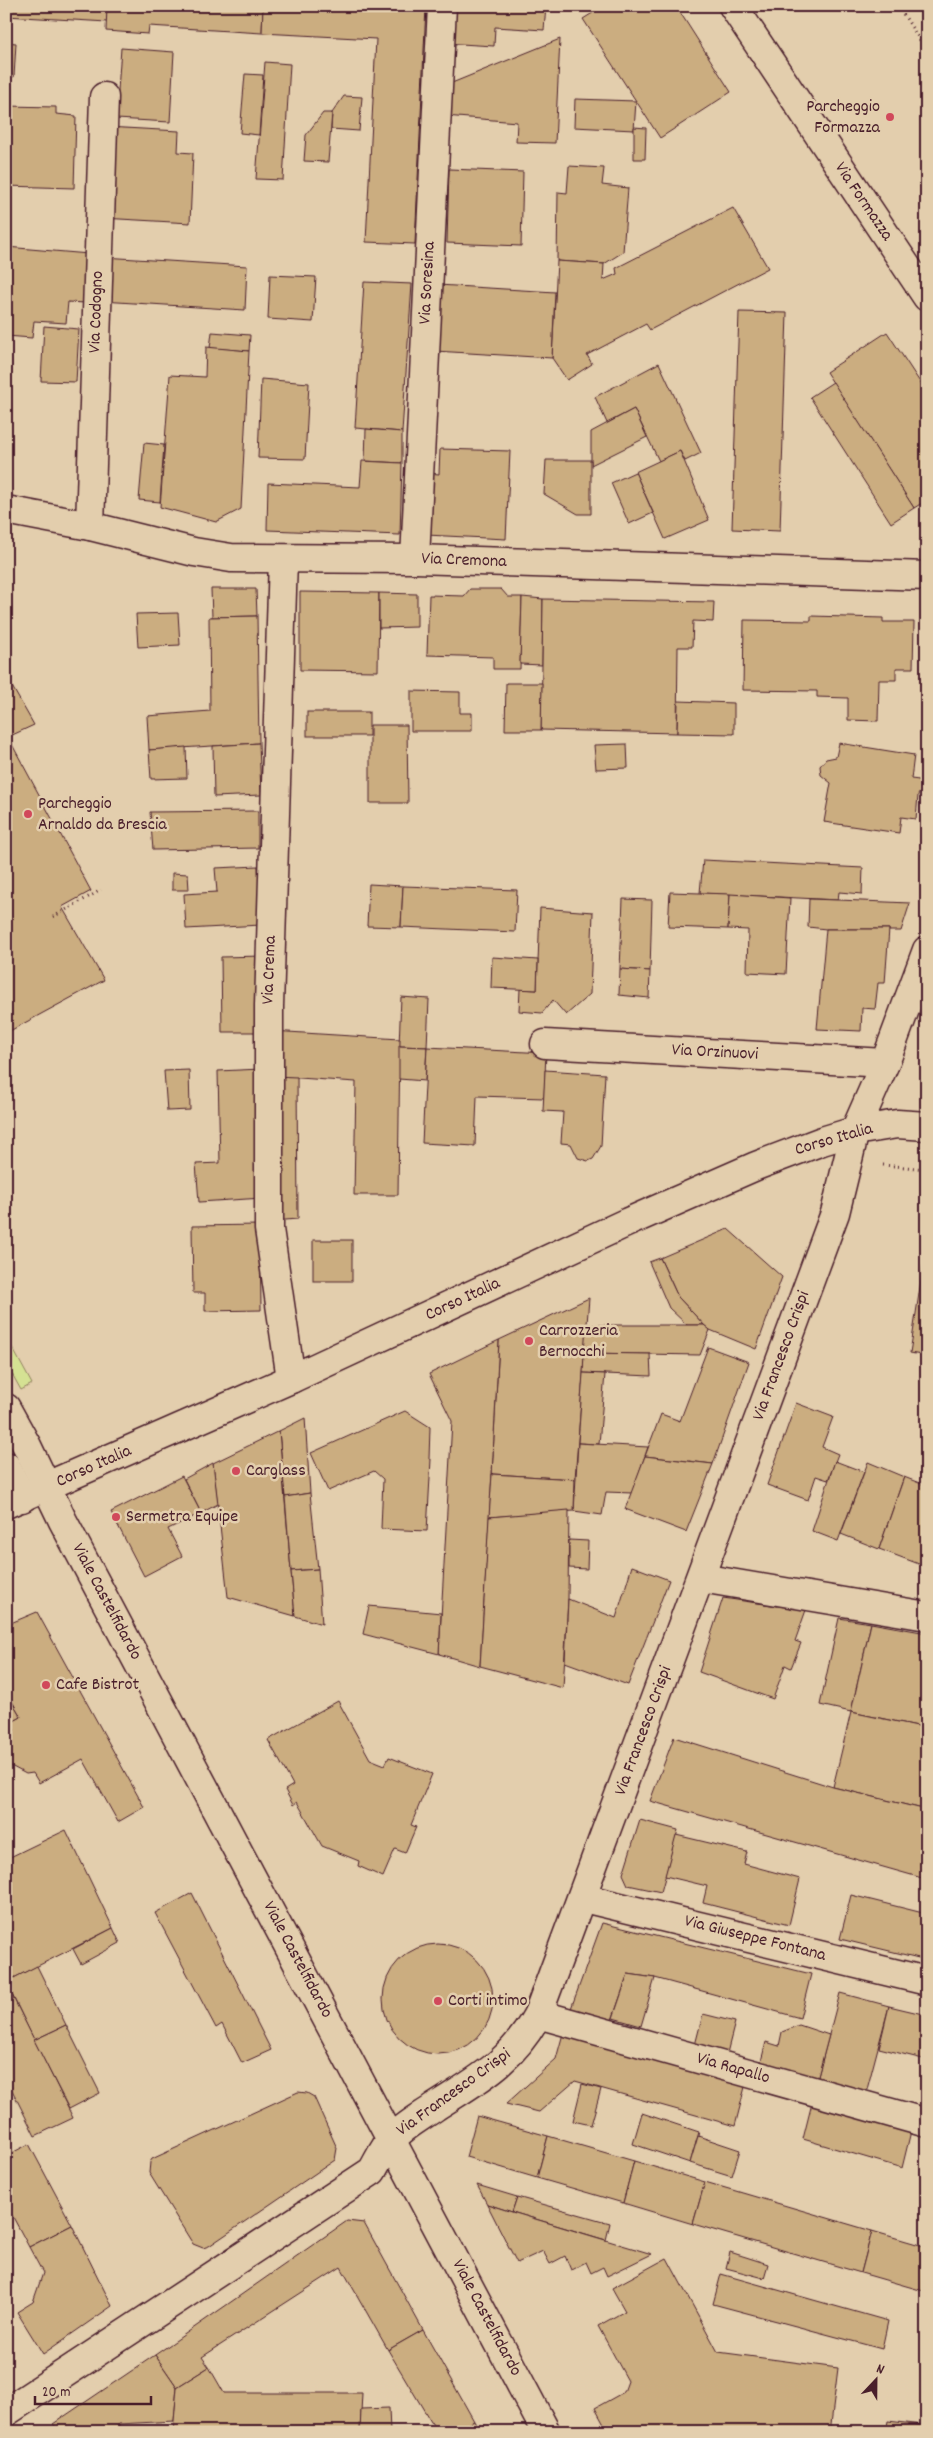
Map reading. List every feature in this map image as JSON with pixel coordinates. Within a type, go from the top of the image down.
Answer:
[{"type":"street","name":"Via Soresina","points":[[415,559],[442,6]]},
{"type":"street","name":"Via Formazza","points":[[733,6],[927,297]]},
{"type":"street","name":"Via Codogno","points":[[90,526],[104,97]]},
{"type":"street","name":"Via Cremona","points":[[6,510],[90,526],[194,552],[231,558],[415,559],[927,576]]},
{"type":"street","name":"Via Crema","points":[[283,559],[269,1006],[269,1229],[291,1379]]},
{"type":"street","points":[[855,1131],[885,1063],[927,950]]},
{"type":"street","name":"Via Orzinuovi","points":[[545,1044],[885,1063]]},
{"type":"street","name":"Corso Italia","points":[[25,1497],[291,1379],[628,1222],[791,1152],[855,1131],[897,1124],[927,1126]]},
{"type":"street","name":"Via Francesco Crispi","points":[[6,2412],[372,2171],[392,2139],[417,2119],[504,2060],[522,2042],[538,2014],[583,1898],[835,1214],[855,1131]]},
{"type":"street","points":[[6,1408],[27,1446],[25,1497]]},
{"type":"street","points":[[6,1466],[25,1497]]},
{"type":"street","name":"Viale Castelfidardo","points":[[25,1497],[392,2139],[546,2432]]},
{"type":"street","points":[[701,1578],[927,1616]]},
{"type":"street","name":"Via Giuseppe Fontana","points":[[583,1898],[927,1981]]},
{"type":"street","name":"Via Rapallo","points":[[538,2014],[927,2123]]},
{"type":"path","points":[[898,6],[927,51]]},
{"type":"path","points":[[53,916],[102,890]]},
{"type":"path","points":[[877,1166],[892,1164],[927,1169]]},
{"type":"green space","points":[[6,1336],[32,1384],[21,1390],[6,1363]]},
{"type":"building","points":[[6,6],[107,6],[107,22],[6,16]]},
{"type":"building","points":[[107,6],[263,6],[262,33],[149,26],[148,34],[106,31]]},
{"type":"building","points":[[263,6],[426,6],[415,244],[366,242],[376,39],[262,33]]},
{"type":"building","points":[[446,6],[546,6],[544,30],[495,27],[494,46],[444,43]]},
{"type":"building","points":[[598,6],[676,6],[731,92],[660,138],[583,19],[599,9]]},
{"type":"building","points":[[560,39],[555,143],[516,142],[517,122],[445,116],[447,85]]},
{"type":"building","points":[[6,42],[16,43],[14,77],[6,77]]},
{"type":"building","points":[[121,48],[174,52],[170,122],[116,119]]},
{"type":"building","points":[[265,62],[290,64],[283,180],[256,179]]},
{"type":"building","points":[[245,74],[263,75],[259,135],[240,133]]},
{"type":"building","points":[[344,96],[362,97],[359,131],[331,129],[332,113]]},
{"type":"building","points":[[575,99],[636,101],[634,130],[574,127]]},
{"type":"building","points":[[6,106],[56,107],[56,114],[76,116],[74,188],[6,186]]},
{"type":"building","points":[[323,113],[332,113],[328,162],[304,161],[306,135]]},
{"type":"building","points":[[106,127],[179,131],[178,152],[193,153],[190,223],[102,218]]},
{"type":"building","points":[[634,127],[646,128],[645,159],[634,159]]},
{"type":"building","points":[[569,166],[604,168],[602,185],[628,188],[623,252],[604,264],[557,261],[558,192],[567,193]]},
{"type":"building","points":[[449,169],[523,172],[521,246],[447,243]]},
{"type":"building","points":[[733,208],[768,268],[650,330],[646,324],[587,355],[592,364],[567,380],[552,358],[557,261],[604,264],[603,280],[617,274],[616,268]]},
{"type":"building","points":[[6,247],[89,254],[85,303],[68,302],[66,323],[34,321],[32,338],[6,336]]},
{"type":"building","points":[[104,257],[247,266],[245,310],[102,301]]},
{"type":"building","points":[[270,275],[316,277],[313,322],[268,319]]},
{"type":"building","points":[[364,282],[412,284],[402,432],[355,428]]},
{"type":"building","points":[[438,285],[555,292],[552,358],[435,351]]},
{"type":"building","points":[[739,312],[787,313],[780,531],[732,529]]},
{"type":"building","points":[[44,326],[79,329],[76,382],[41,381]]},
{"type":"building","points":[[212,332],[250,335],[249,351],[210,348]]},
{"type":"building","points":[[887,332],[927,393],[927,500],[914,508],[826,372]]},
{"type":"building","points":[[206,347],[249,351],[241,509],[216,522],[160,507],[170,375],[205,377]]},
{"type":"building","points":[[659,363],[701,453],[685,461],[680,451],[659,461],[634,409],[607,423],[595,397]]},
{"type":"building","points":[[261,379],[309,383],[305,459],[258,458]]},
{"type":"building","points":[[833,382],[914,508],[891,523],[810,397]]},
{"type":"building","points":[[634,409],[647,437],[591,465],[591,432]]},
{"type":"building","points":[[366,429],[402,432],[402,463],[365,461]]},
{"type":"building","points":[[144,443],[164,445],[160,502],[139,500]]},
{"type":"building","points":[[440,449],[510,451],[506,539],[426,535],[428,473],[439,474]]},
{"type":"building","points":[[680,451],[709,520],[665,539],[635,472]]},
{"type":"building","points":[[546,460],[591,460],[591,514],[578,514],[544,494]]},
{"type":"building","points":[[362,461],[402,463],[400,535],[267,530],[268,483],[360,487]]},
{"type":"building","points":[[635,472],[653,513],[629,524],[611,483]]},
{"type":"building","points":[[211,589],[256,589],[257,616],[212,617]]},
{"type":"building","points":[[470,589],[501,589],[508,597],[522,597],[520,669],[493,669],[493,657],[427,655],[429,595],[464,596]]},
{"type":"building","points":[[300,592],[379,593],[378,671],[300,670]]},
{"type":"building","points":[[379,593],[417,594],[417,627],[379,628]]},
{"type":"building","points":[[522,597],[543,599],[542,665],[520,664]]},
{"type":"building","points":[[543,599],[714,602],[713,622],[693,621],[692,647],[678,647],[677,733],[541,730]]},
{"type":"building","points":[[178,613],[180,645],[138,647],[136,614]]},
{"type":"building","points":[[257,616],[259,743],[149,750],[147,716],[210,711],[209,617]]},
{"type":"building","points":[[811,616],[883,618],[883,622],[914,622],[913,668],[896,668],[896,680],[879,680],[878,721],[848,720],[848,698],[817,697],[817,691],[743,690],[744,620],[811,621]]},
{"type":"building","name":"Parcheggio Arnaldo da Brescia","points":[[6,676],[34,725],[8,737],[91,891],[62,907],[104,980],[6,1033]]},
{"type":"building","points":[[506,683],[542,683],[541,730],[505,730]]},
{"type":"building","points":[[411,691],[460,692],[460,713],[472,713],[472,731],[411,731]]},
{"type":"building","points":[[678,701],[734,703],[734,734],[677,733]]},
{"type":"building","points":[[307,712],[369,712],[369,736],[307,736]]},
{"type":"building","points":[[370,725],[407,725],[408,803],[370,803]]},
{"type":"building","points":[[259,743],[261,795],[214,797],[213,746]]},
{"type":"building","points":[[839,743],[914,755],[911,779],[919,780],[922,789],[918,795],[916,819],[901,817],[899,833],[824,822],[831,783],[821,775],[820,766],[826,759],[836,757]]},
{"type":"building","points":[[627,744],[628,768],[596,769],[594,745]]},
{"type":"building","points":[[186,747],[187,778],[151,779],[149,750]]},
{"type":"building","points":[[258,811],[258,848],[153,850],[150,812]]},
{"type":"building","points":[[703,860],[863,868],[862,894],[839,892],[838,900],[700,893]]},
{"type":"building","points":[[258,866],[261,925],[186,929],[184,894],[217,892],[215,868]]},
{"type":"building","points":[[172,873],[188,874],[189,890],[172,890]]},
{"type":"building","points":[[369,884],[403,886],[401,927],[367,926]]},
{"type":"building","points":[[403,886],[517,890],[515,932],[401,927]]},
{"type":"building","points":[[670,892],[730,894],[728,929],[668,927]]},
{"type":"building","points":[[730,894],[790,898],[786,974],[747,972],[748,930],[728,929]]},
{"type":"building","points":[[623,899],[652,900],[650,971],[620,969]]},
{"type":"building","points":[[809,899],[910,903],[901,931],[889,931],[889,929],[826,929],[808,927]]},
{"type":"building","points":[[540,908],[593,912],[590,994],[566,1015],[553,1000],[542,1013],[519,1011],[520,989],[537,990]]},
{"type":"building","points":[[826,929],[889,929],[885,983],[878,983],[875,1009],[862,1008],[861,1031],[817,1029]]},
{"type":"building","points":[[263,956],[263,1032],[222,1032],[221,957]]},
{"type":"building","points":[[492,957],[538,960],[537,990],[491,988]]},
{"type":"building","points":[[620,969],[650,971],[649,998],[619,995]]},
{"type":"building","points":[[401,997],[429,999],[427,1047],[399,1046]]},
{"type":"building","points":[[272,1031],[400,1039],[398,1195],[354,1195],[356,1082],[271,1076]]},
{"type":"building","points":[[399,1046],[427,1047],[425,1081],[399,1079]]},
{"type":"building","points":[[427,1047],[546,1053],[544,1098],[477,1096],[475,1146],[422,1143]]},
{"type":"building","points":[[261,1069],[263,1198],[199,1202],[196,1164],[220,1163],[218,1071]]},
{"type":"building","points":[[189,1070],[190,1110],[167,1111],[164,1071]]},
{"type":"building","points":[[545,1070],[605,1074],[601,1146],[593,1159],[588,1161],[578,1158],[571,1144],[561,1143],[563,1112],[543,1111]]},
{"type":"building","points":[[271,1076],[297,1077],[298,1219],[273,1221]]},
{"type":"building","points":[[260,1225],[261,1310],[205,1311],[205,1293],[193,1293],[192,1226]]},
{"type":"building","points":[[728,1229],[782,1277],[756,1349],[710,1330],[704,1325],[678,1297],[660,1258]]},
{"type":"building","points":[[313,1240],[352,1240],[352,1281],[313,1281]]},
{"type":"building","points":[[925,1254],[927,1254],[927,1356],[910,1353]]},
{"type":"building","points":[[660,1258],[678,1297],[704,1325],[687,1325],[669,1308],[649,1262]]},
{"type":"building","points":[[589,1298],[575,1479],[492,1474],[499,1340]]},
{"type":"building","points":[[586,1325],[704,1325],[710,1330],[700,1355],[584,1353]]},
{"type":"building","points":[[499,1340],[480,1666],[439,1654],[452,1421],[429,1374]]},
{"type":"building","points":[[708,1347],[749,1362],[713,1464],[645,1456],[661,1414],[680,1421]]},
{"type":"building","points":[[584,1353],[650,1354],[651,1376],[583,1373]]},
{"type":"building","points":[[583,1373],[605,1374],[599,1444],[578,1443]]},
{"type":"building","points":[[796,1403],[833,1417],[822,1447],[838,1454],[828,1480],[816,1476],[808,1500],[767,1485]]},
{"type":"building","points":[[405,1411],[430,1427],[429,1459],[431,1459],[427,1531],[381,1529],[383,1479],[374,1471],[328,1491],[311,1453]]},
{"type":"building","points":[[305,1418],[310,1493],[285,1497],[279,1431]]},
{"type":"building","points":[[279,1431],[295,1616],[228,1597],[213,1463]]},
{"type":"building","points":[[578,1443],[648,1447],[632,1493],[606,1492],[602,1515],[574,1511]]},
{"type":"building","points":[[645,1456],[713,1464],[686,1532],[625,1509]]},
{"type":"building","points":[[835,1461],[864,1472],[838,1541],[812,1531]]},
{"type":"building","points":[[868,1462],[904,1477],[879,1549],[841,1534]]},
{"type":"building","points":[[213,1463],[218,1504],[201,1513],[184,1479]]},
{"type":"building","points":[[492,1474],[575,1479],[574,1511],[489,1517]]},
{"type":"building","points":[[182,1476],[201,1513],[168,1529],[182,1556],[144,1576],[111,1512]]},
{"type":"building","points":[[904,1477],[927,1486],[927,1567],[879,1549]]},
{"type":"building","points":[[310,1493],[318,1569],[291,1571],[285,1497]]},
{"type":"building","points":[[569,1510],[568,1599],[563,1688],[480,1666],[489,1517]]},
{"type":"building","points":[[569,1540],[588,1541],[587,1569],[569,1568]]},
{"type":"building","points":[[632,1566],[669,1580],[628,1685],[565,1662],[568,1599],[616,1618]]},
{"type":"building","points":[[318,1569],[322,1624],[295,1616],[291,1571]]},
{"type":"building","points":[[723,1598],[806,1610],[795,1641],[801,1643],[791,1668],[785,1665],[773,1699],[699,1672]]},
{"type":"building","points":[[369,1606],[441,1613],[439,1654],[363,1634]]},
{"type":"building","points":[[37,1612],[144,1807],[118,1822],[83,1759],[39,1783],[33,1773],[26,1774],[9,1765],[6,1757],[6,1745],[14,1730],[10,1723],[21,1717],[6,1691],[6,1625]]},
{"type":"building","points":[[839,1618],[871,1623],[851,1712],[820,1705]]},
{"type":"building","points":[[871,1623],[927,1633],[927,1728],[851,1712]]},
{"type":"building","points":[[6,1691],[21,1717],[10,1723],[14,1730],[6,1745]]},
{"type":"building","points":[[338,1701],[370,1759],[385,1765],[389,1757],[432,1774],[411,1825],[416,1827],[405,1853],[395,1849],[383,1877],[358,1866],[359,1861],[322,1846],[297,1802],[293,1805],[285,1790],[293,1785],[268,1740]]},
{"type":"building","points":[[851,1712],[927,1728],[927,1810],[833,1787]]},
{"type":"building","points":[[674,1737],[833,1787],[927,1810],[927,1857],[922,1878],[650,1801]]},
{"type":"building","points":[[640,1820],[678,1830],[661,1892],[628,1885],[623,1874]]},
{"type":"building","points":[[66,1830],[113,1928],[6,1982],[6,1859]]},
{"type":"building","points":[[676,1835],[747,1852],[744,1864],[800,1879],[789,1925],[703,1903],[707,1886],[665,1876]]},
{"type":"building","points":[[192,1893],[271,2050],[242,2063],[222,2024],[216,2028],[155,1913]]},
{"type":"building","points":[[851,1895],[927,1914],[927,1960],[840,1939]]},
{"type":"building","points":[[602,1923],[811,1974],[800,2018],[655,1978],[628,1974],[610,2026],[569,2014]]},
{"type":"building","points":[[113,1928],[120,1943],[81,1964],[73,1949]]},
{"type":"building","name":"Corti intimo","points":[[438,1944],[459,1948],[477,1960],[489,1978],[493,1999],[489,2020],[477,2038],[459,2050],[438,2054],[417,2050],[399,2038],[387,2020],[383,1999],[387,1978],[399,1960],[417,1948]]},
{"type":"building","points":[[37,1966],[66,2025],[34,2040],[6,1982]]},
{"type":"building","points":[[628,1974],[655,1978],[641,2026],[613,2018]]},
{"type":"building","points":[[6,1983],[73,2118],[35,2136],[6,2078]]},
{"type":"building","points":[[840,1993],[889,2006],[865,2097],[816,2084]]},
{"type":"building","points":[[889,2006],[927,2015],[927,2060],[879,2048]]},
{"type":"building","points":[[703,2014],[735,2022],[725,2061],[693,2053]]},
{"type":"building","points":[[66,2025],[100,2093],[69,2109],[34,2040]]},
{"type":"building","points":[[799,2025],[829,2035],[816,2084],[759,2069],[766,2042],[779,2046],[782,2032]]},
{"type":"building","points":[[564,2030],[746,2083],[735,2126],[575,2081],[539,2112],[506,2104],[556,2059]]},
{"type":"building","points":[[582,2084],[601,2089],[591,2125],[573,2121]]},
{"type":"building","points":[[298,2092],[307,2093],[314,2097],[337,2148],[335,2160],[209,2246],[203,2248],[193,2244],[149,2173],[152,2159]]},
{"type":"building","points":[[813,2099],[912,2127],[902,2168],[803,2139]]},
{"type":"building","points":[[642,2113],[699,2132],[690,2163],[633,2144]]},
{"type":"building","points":[[477,2116],[548,2136],[537,2178],[466,2157]]},
{"type":"building","points":[[548,2136],[634,2161],[623,2203],[537,2178]]},
{"type":"building","points":[[698,2136],[740,2150],[732,2176],[690,2163]]},
{"type":"building","points":[[29,2144],[72,2225],[29,2247],[6,2204],[6,2156]]},
{"type":"building","points":[[634,2161],[705,2182],[693,2224],[623,2203]]},
{"type":"building","points":[[705,2182],[872,2231],[861,2273],[693,2224]]},
{"type":"building","points":[[477,2185],[517,2197],[512,2212],[487,2204]]},
{"type":"building","points":[[517,2197],[610,2223],[606,2240],[512,2212]]},
{"type":"building","points":[[487,2204],[652,2254],[607,2276],[603,2267],[591,2273],[586,2262],[571,2270],[565,2256],[550,2264],[543,2251],[517,2263]]},
{"type":"building","points":[[347,2221],[364,2223],[423,2330],[388,2350],[341,2267],[202,2357],[209,2367],[177,2387],[155,2355]]},
{"type":"building","points":[[72,2225],[112,2306],[43,2354],[17,2312],[33,2302],[43,2273],[29,2247]]},
{"type":"building","points":[[872,2231],[927,2247],[927,2292],[861,2273]]},
{"type":"building","points":[[730,2252],[768,2264],[764,2278],[726,2268]]},
{"type":"building","points":[[667,2258],[718,2352],[838,2368],[830,2432],[608,2432],[595,2408],[624,2392],[628,2381],[598,2326],[625,2311],[612,2288]]},
{"type":"building","points":[[721,2274],[888,2321],[882,2349],[713,2304]]},
{"type":"building","points":[[423,2330],[474,2421],[455,2432],[437,2432],[388,2350]]},
{"type":"building","points":[[155,2355],[177,2387],[174,2421],[119,2424],[119,2432],[60,2432],[53,2424]]},
{"type":"building","points":[[209,2367],[224,2393],[362,2393],[360,2432],[173,2432],[177,2387]]},
{"type":"building","points":[[927,2386],[927,2432],[886,2432],[888,2421],[922,2425]]},
{"type":"building","points":[[389,2408],[390,2432],[360,2432],[361,2409]]},
{"type":"building","points":[[474,2421],[480,2432],[455,2432]]},
{"type":"place","name":"Parcheggio Formazza","points":[[890,117]]},
{"type":"place","name":"Parcheggio Arnaldo da Brescia","points":[[28,814]]},
{"type":"place","name":"Carrozzeria Bernocchi","points":[[529,1341]]},
{"type":"place","name":"Carglass","points":[[236,1471]]},
{"type":"place","name":"Sermetra Equipe","points":[[116,1517]]},
{"type":"place","name":"Cafe Bistrot","points":[[46,1685]]},
{"type":"place","name":"Corti intimo","points":[[438,2001]]}]
